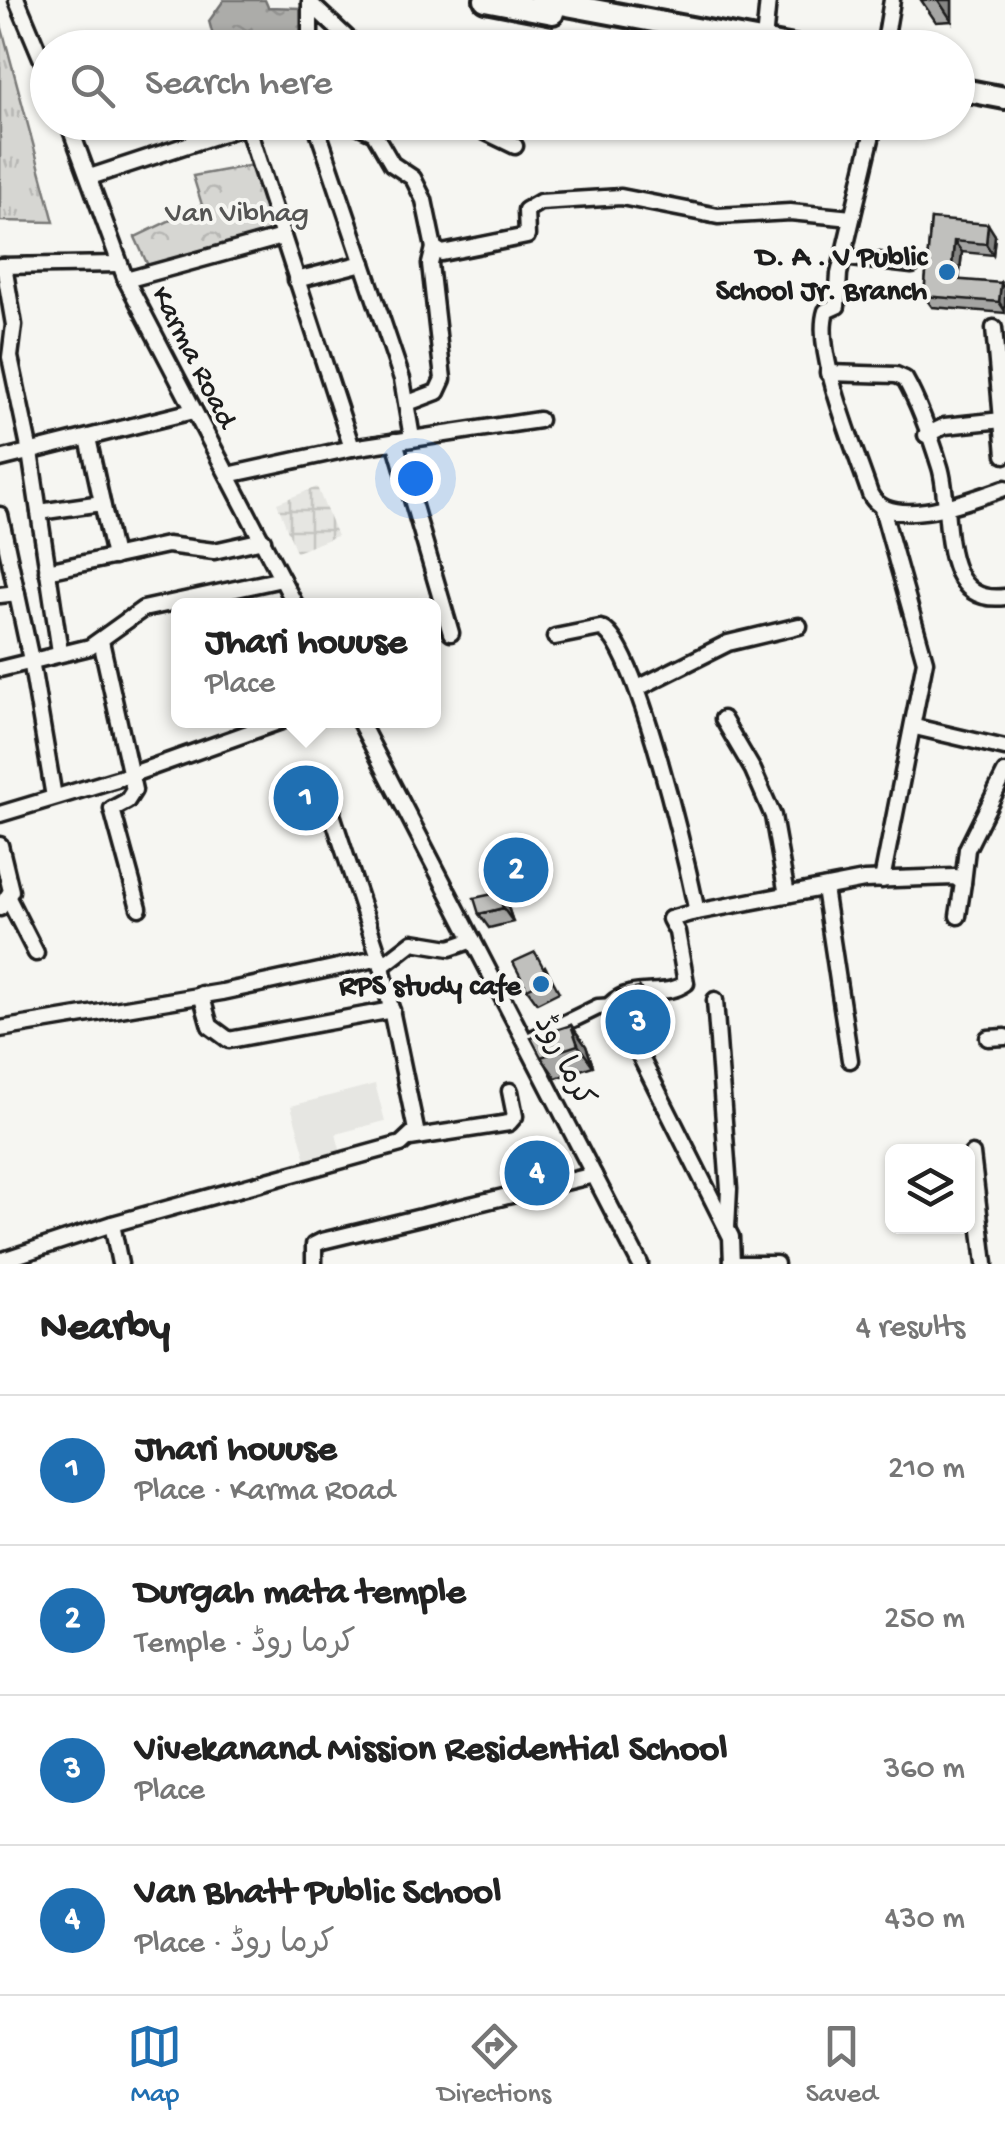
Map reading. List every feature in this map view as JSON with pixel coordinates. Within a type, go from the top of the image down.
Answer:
[{"type":"main road","points":[[486,0],[643,30]]},
{"type":"main road","points":[[540,0],[606,6],[714,30]]},
{"type":"main road","points":[[975,80],[1005,85]]},
{"type":"main road","points":[[975,92],[1005,98]]},
{"type":"street","points":[[17,0],[30,31]]},
{"type":"street","points":[[765,30],[768,0]]},
{"type":"street","points":[[887,30],[892,0]]},
{"type":"street","points":[[310,1],[310,30]]},
{"type":"street","points":[[310,1],[340,30]]},
{"type":"street","name":"Karma Road","points":[[75,140],[126,280],[292,598]]},
{"type":"street","points":[[90,177],[203,140]]},
{"type":"street","points":[[256,140],[282,237],[352,448]]},
{"type":"street","points":[[321,140],[408,403],[412,438]]},
{"type":"street","points":[[378,140],[392,164],[413,178],[424,200],[434,248],[430,264],[443,379],[437,392],[408,403]]},
{"type":"street","points":[[502,140],[515,146]]},
{"type":"street","points":[[871,140],[843,257],[837,306],[826,311],[823,322],[828,373],[837,386],[870,494],[882,508],[923,641],[925,662],[914,727],[882,880]]},
{"type":"street","points":[[434,248],[442,253],[522,238],[530,230],[526,210],[551,201],[621,196],[718,216],[790,212],[852,218]]},
{"type":"street","points":[[126,280],[282,237]]},
{"type":"street","points":[[843,257],[912,265]]},
{"type":"street","points":[[60,652],[30,452],[10,357],[14,324],[2,266],[119,264]]},
{"type":"street","points":[[296,280],[363,264]]},
{"type":"street","points":[[994,328],[1005,455]]},
{"type":"street","points":[[828,373],[900,375],[908,385],[941,470],[947,545],[967,585],[981,597],[1005,597]]},
{"type":"street","points":[[0,459],[193,412]]},
{"type":"street","points":[[228,475],[352,448],[539,420]]},
{"type":"street","points":[[926,435],[945,426],[1002,420]]},
{"type":"street","points":[[88,438],[114,557]]},
{"type":"street","points":[[395,442],[441,598]]},
{"type":"street","points":[[882,508],[900,513],[946,506],[1005,488]]},
{"type":"street","points":[[39,512],[102,503]]},
{"type":"street","points":[[0,515],[32,660],[54,797]]},
{"type":"street","points":[[47,571],[167,545],[214,551],[262,540]]},
{"type":"street","points":[[197,598],[282,579]]},
{"type":"street","points":[[0,595],[17,593]]},
{"type":"street","points":[[441,598],[451,632]]},
{"type":"street","points":[[0,669],[101,641],[143,610],[171,604]]},
{"type":"street","points":[[638,688],[728,643],[799,626]]},
{"type":"street","points":[[555,637],[600,628],[611,631],[638,688],[698,912]]},
{"type":"street","points":[[101,641],[133,794],[112,809],[140,908]]},
{"type":"street","points":[[724,719],[753,770],[772,816],[786,895]]},
{"type":"street","points":[[914,727],[1005,748]]},
{"type":"street","points":[[0,814],[130,776],[262,728]]},
{"type":"street","name":"کرما روڈ","points":[[363,728],[640,1264]]},
{"type":"street","points":[[958,916],[967,850],[1005,774]]},
{"type":"street","points":[[332,801],[332,814],[381,962],[416,1120],[410,1138]]},
{"type":"street","points":[[0,846],[8,868],[5,904],[36,953]]},
{"type":"street","points":[[526,1042],[612,1004],[625,994],[678,988],[686,983],[677,932],[670,919],[882,880],[959,877],[963,882]]},
{"type":"street","points":[[824,888],[850,1060]]},
{"type":"street","points":[[0,1029],[381,962],[413,942],[450,948],[473,940]]},
{"type":"street","points":[[201,994],[210,1026],[229,1040],[392,1010]]},
{"type":"street","points":[[714,1000],[729,1189],[727,1228]]},
{"type":"street","points":[[612,1004],[727,1228],[735,1264],[776,1264]]},
{"type":"street","points":[[988,1038],[1005,1037]]},
{"type":"street","points":[[6,1261],[112,1224],[410,1138],[509,1122],[515,1116],[510,1091]]},
{"type":"street","points":[[314,1264],[314,1245],[322,1241],[594,1176]]},
{"type":"street","points":[[975,1179],[985,1264]]},
{"type":"street","points":[[112,1224],[120,1264]]},
{"type":"shaded area","points":[[317,487],[337,536],[296,552],[277,503]]},
{"type":"shaded area","points":[[375,1084],[385,1121],[336,1134],[341,1153],[307,1163],[291,1106]]},
{"type":"green space","points":[[0,21],[54,222],[0,221]]},
{"type":"green space","name":"Van Vibhag","points":[[259,164],[282,237],[150,270],[135,237],[202,205],[193,176]]},
{"type":"water","points":[[224,0],[265,0],[268,7],[302,8],[311,14],[310,30],[211,30],[209,21]]},
{"type":"building","points":[[931,219],[988,224],[986,244],[954,241],[951,279],[1001,283],[999,302],[924,296]]},
{"type":"building","points":[[313,772],[317,803],[290,809],[283,778]]},
{"type":"building","points":[[515,855],[517,870],[508,872],[505,856]]},
{"type":"building","points":[[498,893],[503,908],[479,914],[474,898]]},
{"type":"building","points":[[535,952],[549,978],[527,989],[513,962]]},
{"type":"building","points":[[640,988],[643,1024],[633,1025],[617,992]]},
{"type":"building","points":[[571,1025],[578,1045],[541,1057],[531,1038]]},
{"type":"building","points":[[544,1151],[549,1171],[523,1177],[518,1157]]},
{"type":"place","name":"D. A . V Public School Jr. Branch","points":[[947,272]]},
{"type":"place","name":"Jhari houuse","points":[[306,798]]},
{"type":"place","name":"Durgah mata temple","points":[[516,870]]},
{"type":"place","name":"RPS study cafe","points":[[541,984]]},
{"type":"place","name":"Vivekanand Mission Residential School","points":[[638,1022]]},
{"type":"place","name":"Van Bhatt Public School","points":[[537,1173]]}]
